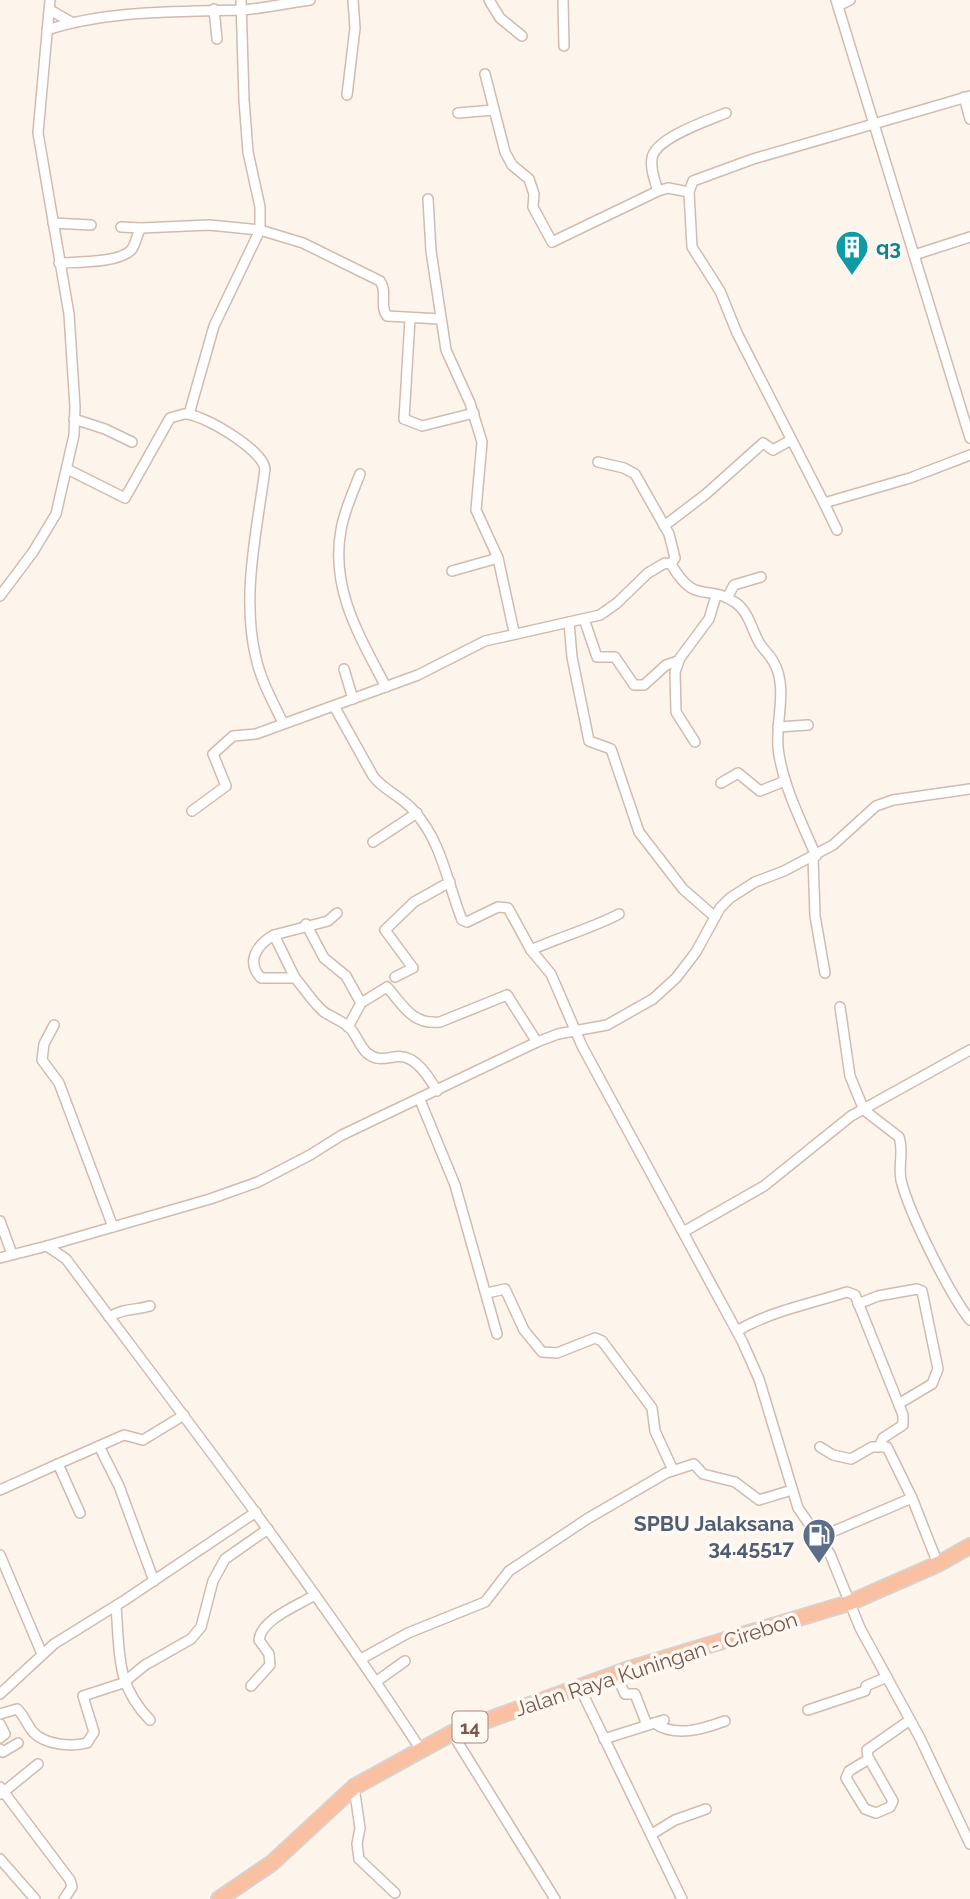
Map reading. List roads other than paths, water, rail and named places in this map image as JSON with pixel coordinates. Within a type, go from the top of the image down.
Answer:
[{"type":"highway","name":"Jalan Raya Kuningan - Cirebon","points":[[224,1896],[272,1863],[354,1787],[452,1733],[579,1686],[849,1603],[938,1564],[970,1546]]},
{"type":"street","points":[[47,30],[71,22],[310,0]]},
{"type":"street","points":[[347,95],[355,28],[353,0]]},
{"type":"street","points":[[489,0],[500,18],[522,36]]},
{"type":"street","points":[[563,0],[564,46]]},
{"type":"street","points":[[850,0],[837,3],[970,438]]},
{"type":"street","points":[[50,5],[71,22]]},
{"type":"street","points":[[0,596],[52,520],[67,469],[74,419],[73,360],[38,133],[50,5]]},
{"type":"street","points":[[189,414],[214,326],[260,230],[260,207],[248,152],[241,5]]},
{"type":"street","points":[[214,9],[216,39]]},
{"type":"street","points":[[485,74],[505,152],[512,165],[529,179],[534,194],[533,207],[552,242],[658,191],[668,188],[689,192]]},
{"type":"street","points":[[837,530],[737,333],[720,291],[692,247],[689,192],[696,179],[752,159],[967,97],[970,119]]},
{"type":"street","points":[[458,113],[494,110]]},
{"type":"street","points":[[658,191],[652,166],[657,148],[673,137],[726,113]]},
{"type":"street","points":[[428,199],[440,319],[446,350],[474,413],[482,442],[476,510],[498,558],[514,632]]},
{"type":"street","points":[[53,223],[91,225]]},
{"type":"street","points":[[121,227],[209,225],[260,230],[303,243],[378,279],[384,287],[384,315],[410,319],[440,319]]},
{"type":"street","points":[[60,263],[101,261],[123,254],[131,249],[141,228]]},
{"type":"street","points":[[914,255],[970,237]]},
{"type":"street","points":[[410,319],[404,419],[422,426],[474,413]]},
{"type":"street","points":[[67,469],[125,498],[170,418],[189,414],[231,435],[261,457],[266,466],[251,576],[253,641],[268,692],[283,723]]},
{"type":"street","points":[[74,419],[106,429],[132,442]]},
{"type":"street","points":[[664,526],[706,494],[763,443],[774,450],[791,440]]},
{"type":"street","points":[[824,503],[910,478],[970,455]]},
{"type":"street","points":[[598,462],[624,468],[635,474],[664,526],[675,558],[671,564]]},
{"type":"street","points":[[359,474],[341,531],[342,592],[347,611],[386,687]]},
{"type":"street","points":[[452,571],[498,558]]},
{"type":"street","points":[[192,811],[227,784],[213,757],[215,751],[233,736],[256,734],[418,676],[469,647],[514,632],[584,619],[609,610],[659,565],[671,564]]},
{"type":"street","points":[[671,564],[688,588],[727,598],[741,607],[760,643],[774,662],[780,690],[778,752],[785,781],[815,856],[815,916],[825,973]]},
{"type":"street","points":[[727,598],[734,585],[761,577]]},
{"type":"street","points":[[695,742],[676,712],[675,672],[678,661],[696,640],[711,614],[716,596]]},
{"type":"street","points":[[584,619],[597,657],[615,657],[634,685],[644,685],[666,665],[678,661]]},
{"type":"street","points":[[569,622],[572,657],[589,741],[611,748],[639,832],[682,889],[715,917]]},
{"type":"street","points":[[344,669],[353,699]]},
{"type":"street","points":[[334,706],[373,776],[417,813],[438,848],[464,922],[498,907],[508,908],[531,950],[551,974],[574,1030],[737,1331],[759,1379],[801,1514],[820,1537],[849,1603],[970,1844]]},
{"type":"street","points":[[778,727],[808,725]]},
{"type":"street","points":[[721,783],[738,773],[760,791],[785,781]]},
{"type":"street","points":[[0,1258],[226,1195],[310,1156],[342,1135],[537,1042],[574,1030],[607,1025],[653,999],[676,978],[696,952],[720,908],[742,889],[815,856],[883,802],[970,789]]},
{"type":"street","points":[[373,842],[417,813]]},
{"type":"street","points":[[394,977],[413,968],[385,930],[414,902],[450,882]]},
{"type":"street","points":[[295,978],[267,979],[256,973],[253,963],[257,948],[274,935],[306,924],[328,921],[337,913]]},
{"type":"street","points":[[531,950],[565,935],[591,929],[619,914]]},
{"type":"street","points":[[306,924],[326,961],[346,976],[361,1003]]},
{"type":"street","points":[[274,935],[295,978],[322,1010],[348,1027],[366,1052],[373,1057],[396,1055],[410,1058],[425,1070],[437,1091]]},
{"type":"street","points":[[348,1027],[361,1003],[387,987],[416,1020],[428,1024],[440,1022],[507,995],[537,1042]]},
{"type":"street","points":[[840,1007],[850,1076],[864,1110],[899,1137],[900,1172],[906,1193],[948,1284],[970,1320]]},
{"type":"street","points":[[54,1025],[44,1044],[42,1060],[59,1083],[113,1227]]},
{"type":"street","points":[[685,1231],[764,1186],[851,1116],[970,1051]]},
{"type":"street","points":[[420,1100],[455,1185],[497,1334]]},
{"type":"street","points":[[0,1221],[12,1254]]},
{"type":"street","points":[[47,1246],[66,1259],[256,1512],[362,1659],[421,1750]]},
{"type":"street","points":[[486,1293],[505,1289],[524,1330],[542,1352],[558,1353],[595,1338],[601,1341],[652,1408],[655,1431],[673,1470]]},
{"type":"street","points":[[858,1304],[885,1295],[917,1289],[922,1291],[938,1369],[932,1384],[900,1403]]},
{"type":"street","points":[[737,1331],[767,1314],[847,1292],[855,1295],[900,1403],[904,1424],[883,1438],[880,1446]]},
{"type":"street","points":[[109,1317],[126,1308],[140,1310],[150,1306]]},
{"type":"street","points":[[0,1490],[129,1434],[143,1440],[184,1415]]},
{"type":"street","points":[[99,1446],[119,1486],[154,1581]]},
{"type":"street","points":[[820,1447],[834,1455],[851,1459],[880,1446],[888,1449],[912,1498],[938,1564]]},
{"type":"street","points":[[58,1464],[80,1513]]},
{"type":"street","points":[[362,1659],[408,1633],[485,1602],[509,1571],[587,1519],[673,1470],[694,1464],[703,1474],[735,1482],[759,1500],[792,1490]]},
{"type":"street","points":[[820,1537],[912,1498]]},
{"type":"street","points":[[0,1694],[42,1654],[80,1626],[116,1606],[256,1512]]},
{"type":"street","points":[[0,1714],[17,1709],[40,1737],[61,1744],[87,1743],[94,1732],[83,1696],[123,1683],[145,1665],[195,1636],[213,1581],[225,1559],[268,1529]]},
{"type":"street","points":[[0,1555],[42,1654]]},
{"type":"street","points":[[251,1686],[270,1665],[269,1654],[259,1640],[260,1633],[278,1617],[315,1595]]},
{"type":"street","points":[[116,1606],[123,1683],[136,1706],[150,1720]]},
{"type":"street","points":[[377,1681],[405,1661]]},
{"type":"street","points":[[616,1674],[622,1691],[638,1698],[655,1723],[666,1729],[695,1732],[726,1721]]},
{"type":"street","points":[[808,1710],[865,1691],[866,1686],[887,1676]]},
{"type":"street","points":[[579,1686],[653,1834],[682,1899]]},
{"type":"street","points":[[869,1759],[849,1771],[846,1777],[864,1809],[876,1813],[890,1807],[893,1801],[867,1752],[870,1745],[910,1720]]},
{"type":"street","points":[[604,1739],[655,1723]]},
{"type":"street","points":[[0,1724],[5,1734],[0,1738]]},
{"type":"street","points":[[452,1733],[555,1899]]},
{"type":"street","points":[[0,1749],[3,1752],[18,1743]]},
{"type":"street","points":[[38,1764],[1,1791],[70,1880],[72,1887],[64,1899]]},
{"type":"street","points":[[354,1787],[359,1859],[395,1893]]},
{"type":"street","points":[[653,1834],[674,1821],[706,1810]]},
{"type":"street","points":[[0,1859],[35,1899]]},
{"type":"place","name":"q3","points":[[852,277]]},
{"type":"place","name":"SPBU Jalaksana 34.45517","points":[[819,1565]]}]
